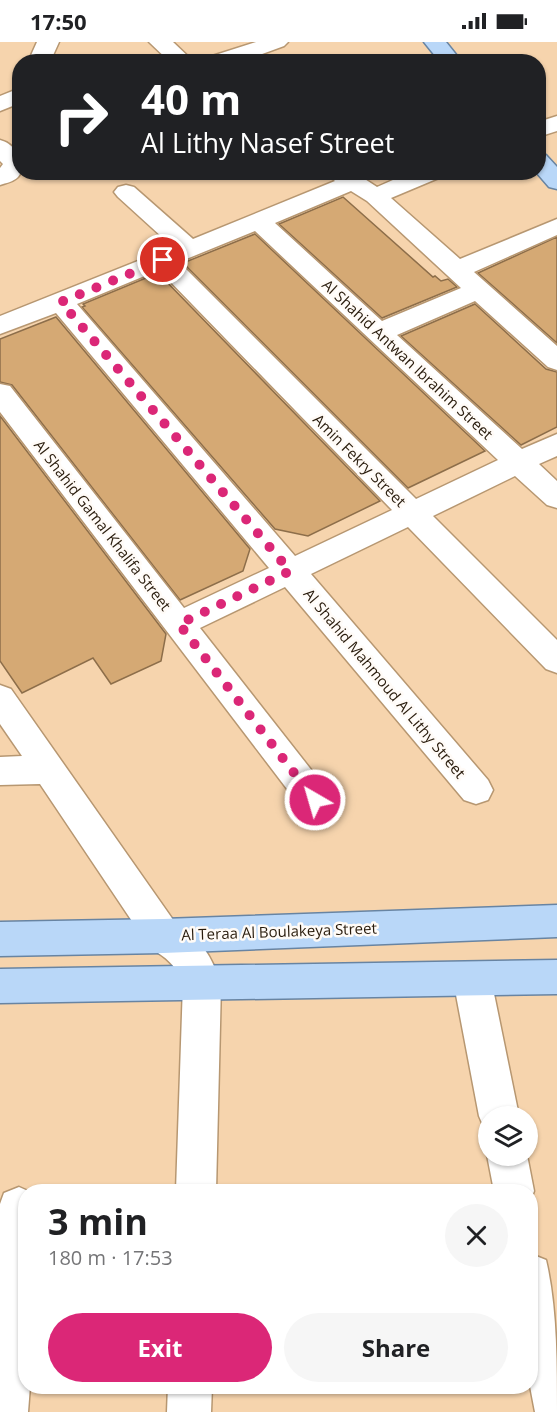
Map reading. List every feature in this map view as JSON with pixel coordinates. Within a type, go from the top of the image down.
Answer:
[{"type":"main road","points":[[435,42],[445,54]]},
{"type":"main road","points":[[546,169],[557,182]]},
{"type":"main road","name":"Al Teraa Al Boulakeya Street","points":[[0,939],[163,936],[557,921]]},
{"type":"main road","points":[[0,986],[557,977]]},
{"type":"street","points":[[160,42],[174,54]]},
{"type":"street","points":[[241,54],[277,42]]},
{"type":"street","points":[[0,147],[12,160]]},
{"type":"street","points":[[0,178],[8,174],[12,168]]},
{"type":"street","points":[[0,326],[259,221],[340,180]]},
{"type":"street","points":[[351,180],[375,196],[557,361]]},
{"type":"street","points":[[375,196],[414,180]]},
{"type":"street","points":[[126,192],[190,249]]},
{"type":"street","name":"Al Shahid Antwan Ibrahim Street","points":[[259,221],[557,498]]},
{"type":"street","points":[[456,270],[557,226]]},
{"type":"street","name":"Amin Fekry Street","points":[[163,260],[557,660]]},
{"type":"street","points":[[380,332],[477,290]]},
{"type":"street","name":"Al Shahid Mahmoud Al Lithy Street","points":[[61,302],[476,790]]},
{"type":"street","name":"Al Shahid Gamal Khalifa Street","points":[[0,393],[315,800]]},
{"type":"street","points":[[179,624],[557,444]]},
{"type":"street","points":[[0,698],[163,936],[182,947],[196,963],[202,984],[196,1184]]},
{"type":"street","points":[[0,771],[50,770]]},
{"type":"street","points":[[472,979],[497,1106]]},
{"type":"street","points":[[509,1166],[513,1184]]},
{"type":"street","points":[[6,1412],[18,1224]]},
{"type":"street","points":[[538,1307],[557,1411]]},
{"type":"street","points":[[189,1412],[190,1394]]},
{"type":"building","points":[[343,197],[433,277],[441,281],[448,279],[457,287],[382,318],[279,224]]},
{"type":"building","points":[[255,234],[485,451],[408,488],[183,263]]},
{"type":"building","points":[[557,237],[557,343],[478,273]]},
{"type":"building","points":[[158,273],[380,501],[308,536],[275,529],[82,307],[85,306],[83,304]]},
{"type":"building","points":[[475,304],[546,369],[557,372],[557,427],[521,445],[401,336]]},
{"type":"building","points":[[56,317],[250,549],[243,571],[180,600],[12,385],[0,382],[0,339]]},
{"type":"building","points":[[0,416],[166,634],[161,661],[111,684],[93,658],[22,693],[0,661]]},
{"type":"route","points":[[163,260],[61,302],[290,571],[179,624],[315,800]]}]
